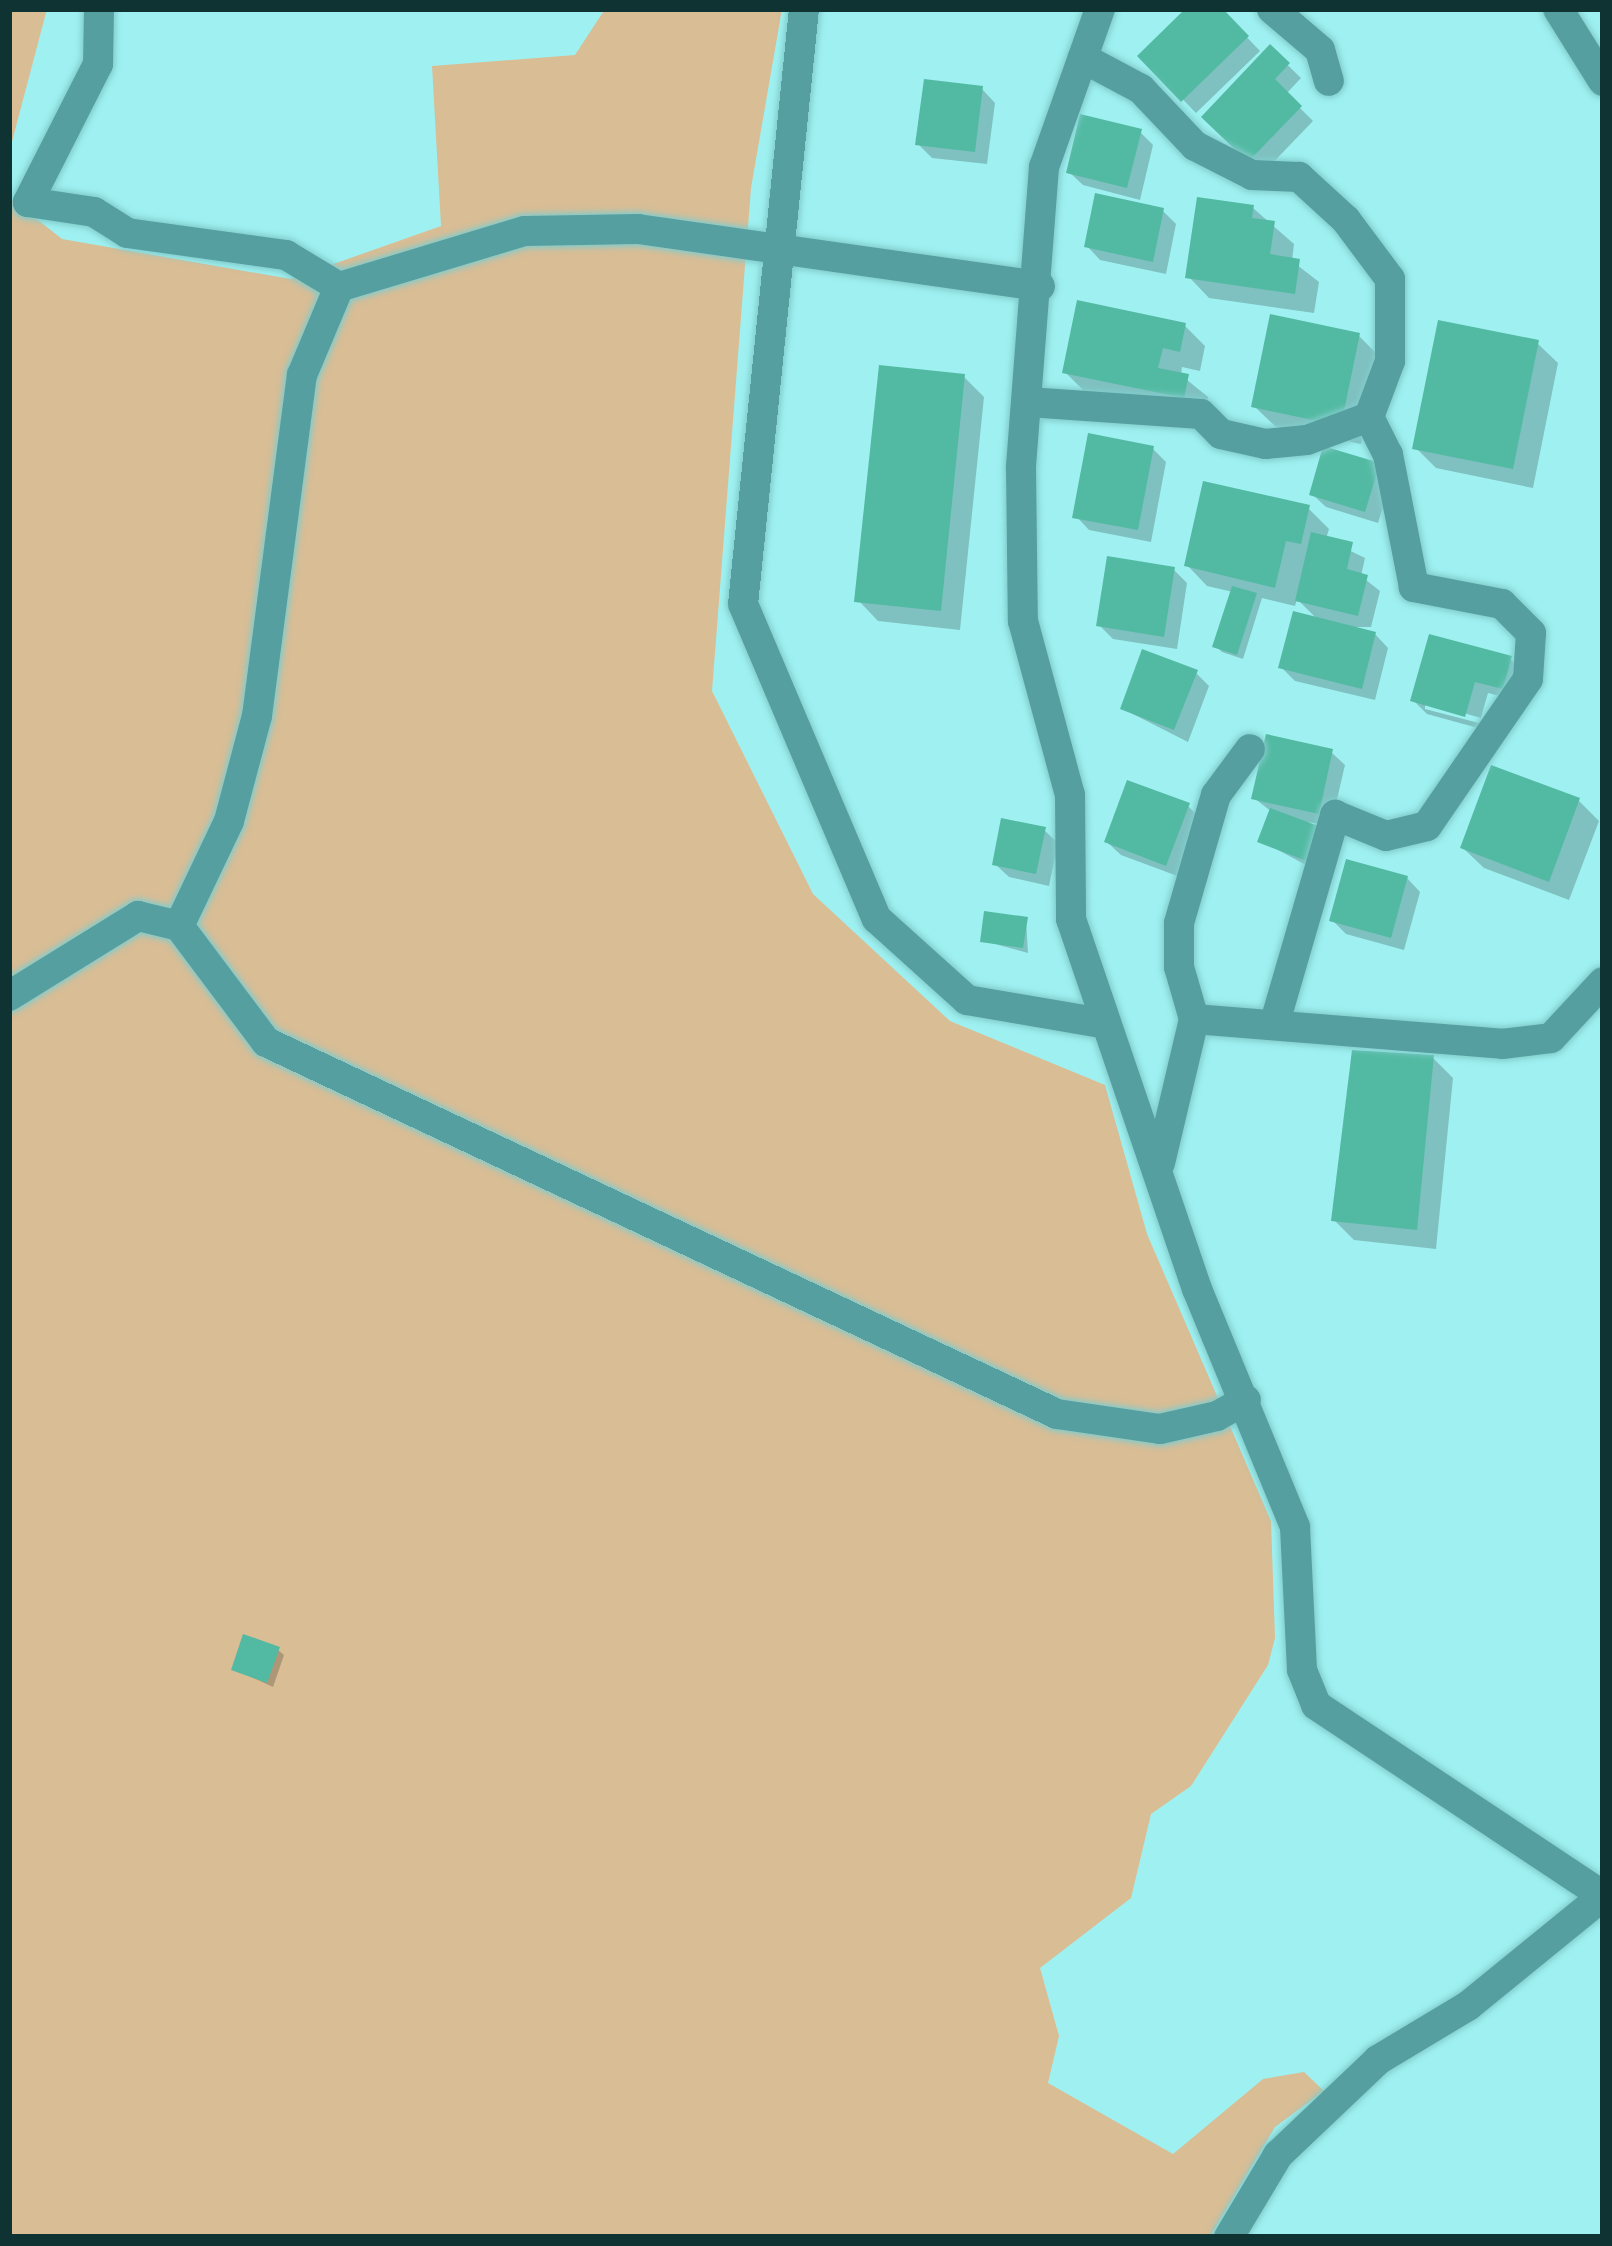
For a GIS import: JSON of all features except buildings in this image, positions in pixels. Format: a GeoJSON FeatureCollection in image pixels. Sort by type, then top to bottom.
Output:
{"type":"FeatureCollection","features":[{"type":"Feature","properties":{"kind":"street"},"geometry":{"type":"LineString","coordinates":[[99,9],[98,64],[18,207],[94,212],[127,233],[286,255],[339,287],[525,231],[736,238],[1040,286]]}},
{"type":"Feature","properties":{"kind":"street"},"geometry":{"type":"LineString","coordinates":[[804,9],[742,604],[877,920],[967,1000],[1102,1023]]}},
{"type":"Feature","properties":{"kind":"street"},"geometry":{"type":"LineString","coordinates":[[1100,9],[1044,167],[1040,286],[1028,402],[1023,620],[1070,795],[1071,919],[1102,1023],[1160,1163],[1197,1289],[1295,1527],[1302,1670],[1316,1705],[1603,1896],[1468,2006],[1378,2060],[1278,2155],[1229,2237]]}},
{"type":"Feature","properties":{"kind":"street"},"geometry":{"type":"LineString","coordinates":[[1272,9],[1320,50],[1329,81]]}},
{"type":"Feature","properties":{"kind":"street"},"geometry":{"type":"LineString","coordinates":[[1558,9],[1603,81]]}},
{"type":"Feature","properties":{"kind":"street"},"geometry":{"type":"LineString","coordinates":[[1083,58],[1141,89],[1195,146],[1252,175],[1299,177],[1346,220],[1390,279],[1395,313],[1390,361],[1369,417],[1388,455],[1414,587],[1502,604],[1531,632],[1528,679],[1427,826],[1386,836],[1335,815],[1275,1022]]}},
{"type":"Feature","properties":{"kind":"street"},"geometry":{"type":"LineString","coordinates":[[179,926],[229,821],[256,716],[302,375],[339,287]]}},
{"type":"Feature","properties":{"kind":"street"},"geometry":{"type":"LineString","coordinates":[[1028,402],[1201,414],[1221,434],[1265,444],[1307,440],[1369,417]]}},
{"type":"Feature","properties":{"kind":"street"},"geometry":{"type":"LineString","coordinates":[[1160,1163],[1194,1019],[1179,967],[1179,923],[1216,795],[1250,749]]}},
{"type":"Feature","properties":{"kind":"street"},"geometry":{"type":"LineString","coordinates":[[9,996],[138,916],[179,926],[266,1042],[1057,1414],[1160,1429],[1217,1417],[1246,1400]]}},
{"type":"Feature","properties":{"kind":"street"},"geometry":{"type":"LineString","coordinates":[[1194,1019],[1502,1044],[1551,1039],[1603,982]]}},
{"type":"Feature","properties":{"kind":"shaded area"},"geometry":{"type":"Polygon","coordinates":[[[9,9],[47,9],[9,153],[9,9]]]}},
{"type":"Feature","properties":{"kind":"shaded area"},"geometry":{"type":"Polygon","coordinates":[[[605,9],[782,9],[751,188],[712,691],[813,894],[950,1021],[1105,1085],[1147,1234],[1271,1521],[1275,1638],[1268,1665],[1191,1786],[1151,1814],[1131,1898],[1040,1968],[1059,2036],[1048,2083],[1173,2154],[1263,2079],[1304,2072],[1324,2091],[1275,2127],[1210,2237],[9,2237],[9,197],[62,239],[291,279],[441,226],[432,66],[575,55],[605,9]]]}}]}
